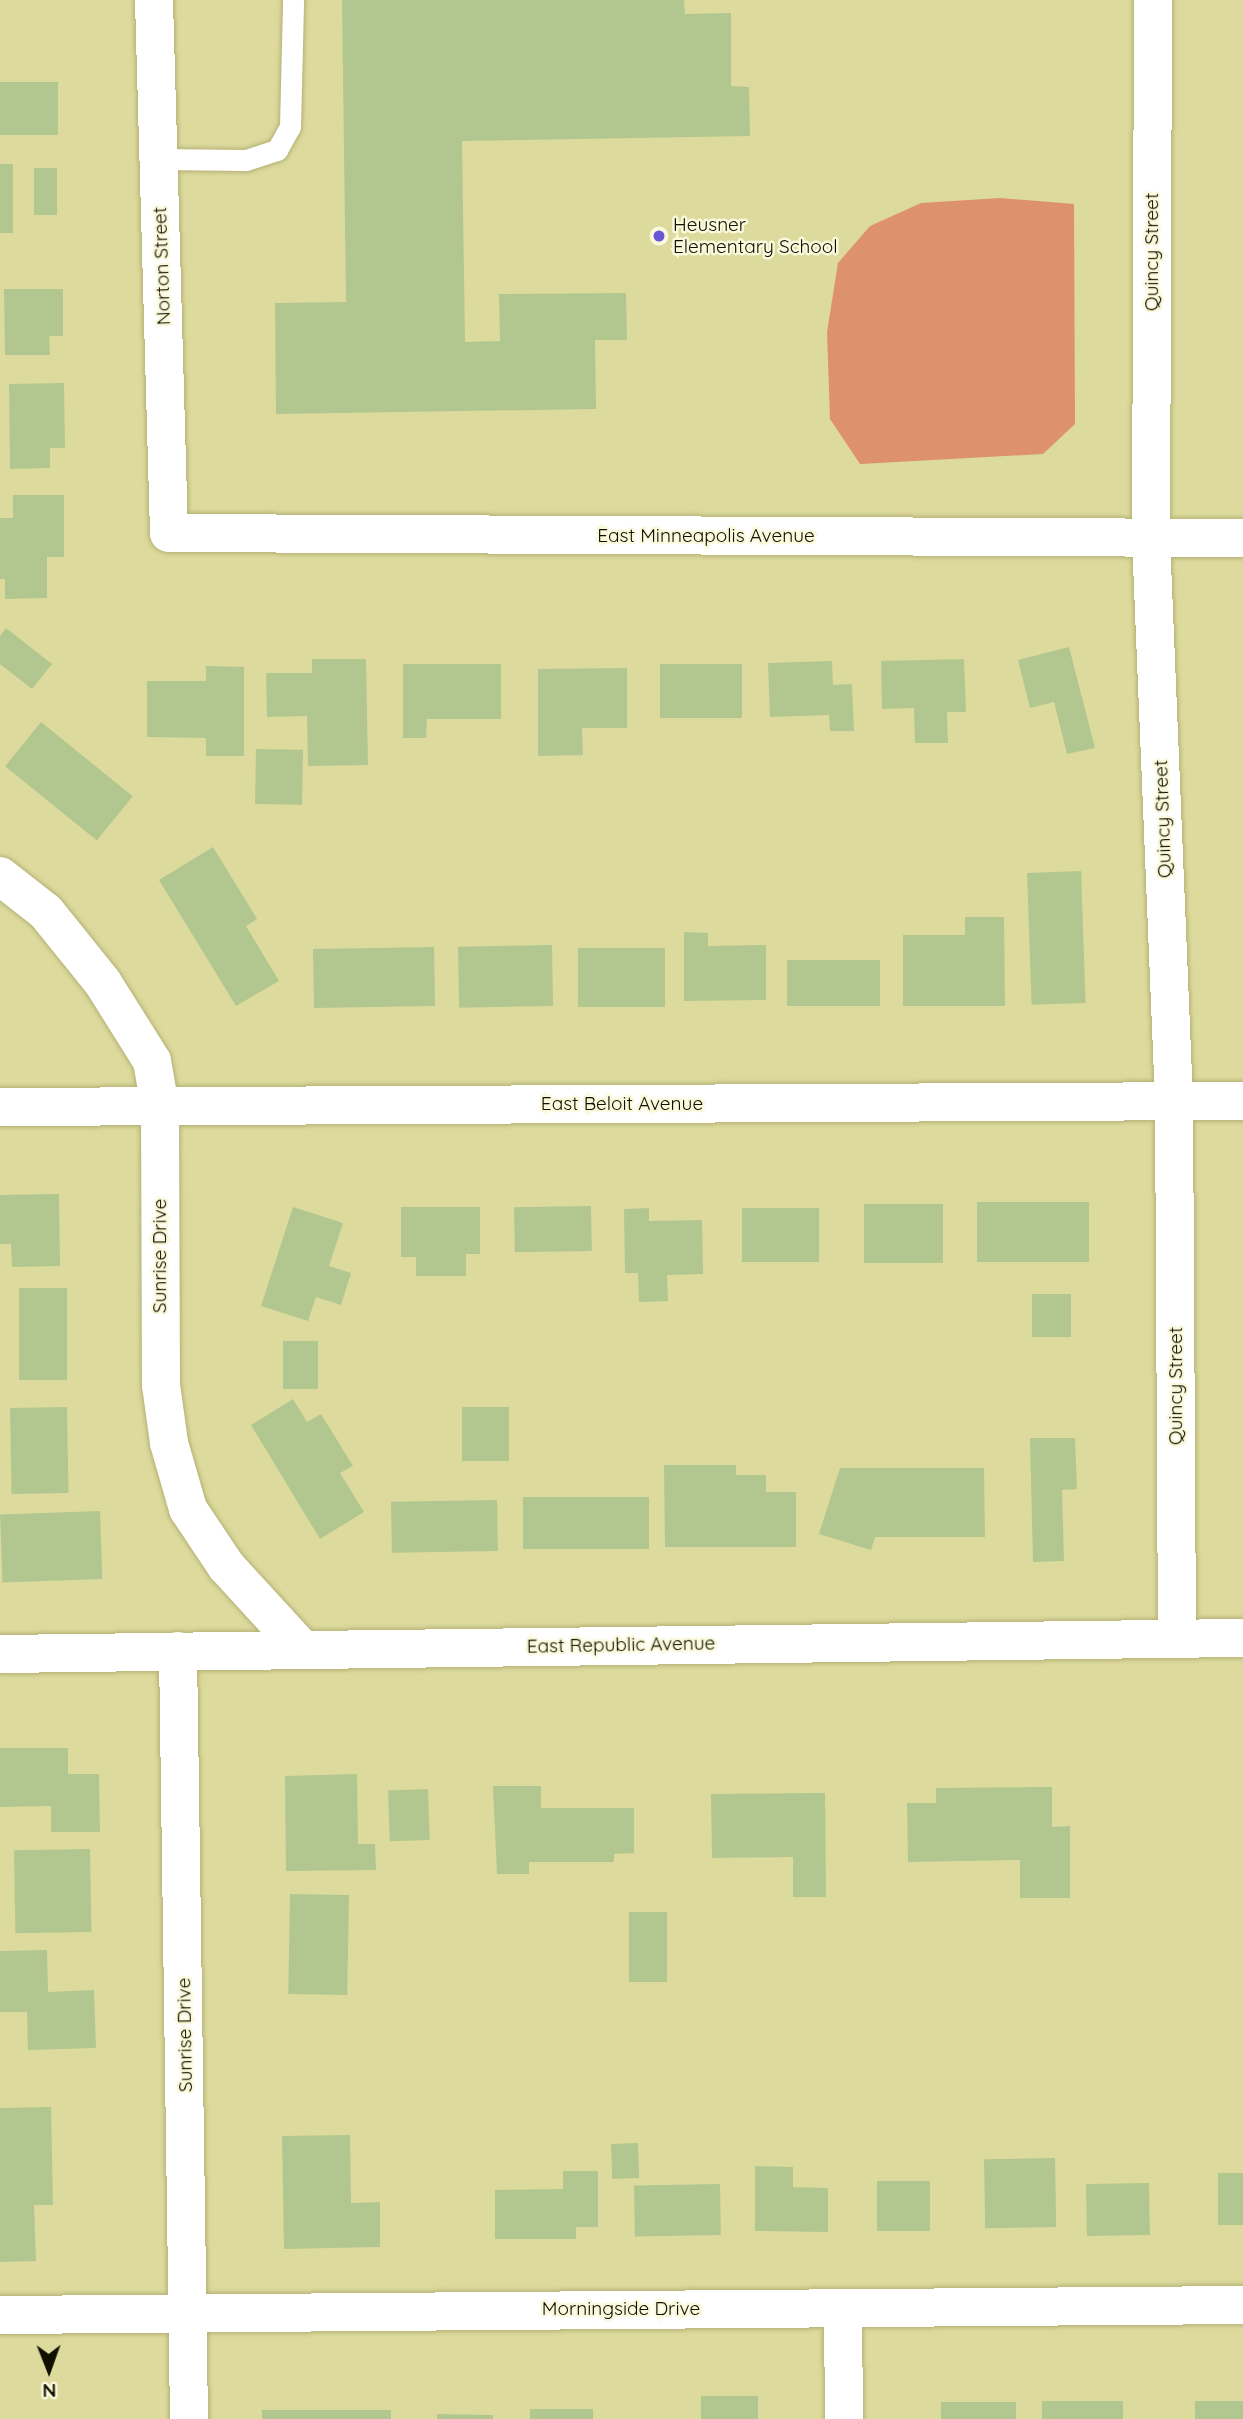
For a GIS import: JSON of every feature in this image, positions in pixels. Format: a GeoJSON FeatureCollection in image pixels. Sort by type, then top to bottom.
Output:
{"type":"FeatureCollection","features":[{"type":"Feature","properties":{"kind":"street","name":"Norton Street"},"geometry":{"type":"LineString","coordinates":[[155,0],[169,533]]}},
{"type":"Feature","properties":{"kind":"street","name":"Quincy Street"},"geometry":{"type":"LineString","coordinates":[[1153,0],[1151,538],[1174,1102],[1177,1638]]}},
{"type":"Feature","properties":{"kind":"street","name":"East Minneapolis Avenue"},"geometry":{"type":"LineString","coordinates":[[169,533],[1243,538]]}},
{"type":"Feature","properties":{"kind":"street","name":"Sunrise Drive"},"geometry":{"type":"LineString","coordinates":[[0,876],[46,912],[103,983],[152,1061],[160,1107],[161,1385],[169,1443],[188,1509],[226,1566],[302,1649]]}},
{"type":"Feature","properties":{"kind":"street","name":"East Beloit Avenue"},"geometry":{"type":"LineString","coordinates":[[0,1107],[1243,1101]]}},
{"type":"Feature","properties":{"kind":"street","name":"East Republic Avenue"},"geometry":{"type":"LineString","coordinates":[[0,1654],[1243,1638]]}},
{"type":"Feature","properties":{"kind":"street","name":"Sunrise Drive"},"geometry":{"type":"LineString","coordinates":[[178,1651],[191,2311],[189,2419]]}},
{"type":"Feature","properties":{"kind":"street","name":"Morningside Drive"},"geometry":{"type":"LineString","coordinates":[[0,2315],[191,2311],[1243,2305]]}},
{"type":"Feature","properties":{"kind":"street"},"geometry":{"type":"LineString","coordinates":[[843,2309],[844,2419]]}},
{"type":"Feature","properties":{"kind":"lane"},"geometry":{"type":"LineString","coordinates":[[159,159],[246,160],[277,150],[290,127],[293,0]]}},
{"type":"Feature","properties":{"kind":"shaded area"},"geometry":{"type":"Polygon","coordinates":[[[1000,198],[1074,204],[1075,424],[1043,454],[860,464],[830,419],[827,332],[838,263],[870,226],[921,203],[1000,198]]]}},
{"type":"Feature","properties":{"kind":"building"},"geometry":{"type":"Polygon","coordinates":[[[342,0],[684,0],[685,14],[731,13],[731,86],[749,87],[750,136],[462,141],[465,342],[500,341],[499,294],[626,293],[627,340],[595,340],[596,409],[276,414],[275,303],[346,302],[342,0]]]}},
{"type":"Feature","properties":{"kind":"building"},"geometry":{"type":"Polygon","coordinates":[[[0,82],[58,82],[58,135],[0,135],[0,82]]]}},
{"type":"Feature","properties":{"kind":"building"},"geometry":{"type":"Polygon","coordinates":[[[0,164],[13,164],[13,233],[0,233],[0,164]]]}},
{"type":"Feature","properties":{"kind":"building"},"geometry":{"type":"Polygon","coordinates":[[[34,168],[57,168],[57,215],[34,215],[34,168]]]}},
{"type":"Feature","properties":{"kind":"building"},"geometry":{"type":"Polygon","coordinates":[[[4,289],[63,289],[63,336],[49,336],[50,355],[5,355],[4,289]]]}},
{"type":"Feature","properties":{"kind":"building"},"geometry":{"type":"Polygon","coordinates":[[[64,383],[65,448],[50,448],[50,468],[10,469],[9,384],[64,383]]]}},
{"type":"Feature","properties":{"kind":"building"},"geometry":{"type":"Polygon","coordinates":[[[13,495],[64,495],[64,557],[47,557],[47,598],[5,599],[5,579],[0,579],[0,518],[13,518],[13,495]]]}},
{"type":"Feature","properties":{"kind":"building"},"geometry":{"type":"Polygon","coordinates":[[[6,628],[52,664],[32,689],[0,664],[0,636],[6,628]]]}},
{"type":"Feature","properties":{"kind":"building"},"geometry":{"type":"Polygon","coordinates":[[[1069,647],[1095,748],[1067,754],[1054,702],[1030,708],[1018,660],[1069,647]]]}},
{"type":"Feature","properties":{"kind":"building"},"geometry":{"type":"Polygon","coordinates":[[[312,659],[366,659],[368,765],[308,766],[307,716],[267,717],[266,673],[312,673],[312,659]]]}},
{"type":"Feature","properties":{"kind":"building"},"geometry":{"type":"Polygon","coordinates":[[[964,659],[966,712],[947,712],[948,743],[915,743],[914,708],[882,709],[881,661],[964,659]]]}},
{"type":"Feature","properties":{"kind":"building"},"geometry":{"type":"Polygon","coordinates":[[[832,661],[833,685],[852,684],[854,731],[830,731],[829,715],[770,717],[768,663],[832,661]]]}},
{"type":"Feature","properties":{"kind":"building"},"geometry":{"type":"Polygon","coordinates":[[[403,664],[501,664],[501,719],[427,719],[426,738],[403,738],[403,664]]]}},
{"type":"Feature","properties":{"kind":"building"},"geometry":{"type":"Polygon","coordinates":[[[660,664],[742,664],[742,718],[660,718],[660,664]]]}},
{"type":"Feature","properties":{"kind":"building"},"geometry":{"type":"Polygon","coordinates":[[[206,666],[244,667],[244,756],[206,756],[206,738],[147,737],[147,681],[206,681],[206,666]]]}},
{"type":"Feature","properties":{"kind":"building"},"geometry":{"type":"Polygon","coordinates":[[[627,668],[627,728],[582,728],[583,755],[538,756],[538,669],[627,668]]]}},
{"type":"Feature","properties":{"kind":"building"},"geometry":{"type":"Polygon","coordinates":[[[41,722],[133,796],[97,841],[5,766],[41,722]]]}},
{"type":"Feature","properties":{"kind":"building"},"geometry":{"type":"Polygon","coordinates":[[[256,749],[303,750],[302,805],[255,804],[256,749]]]}},
{"type":"Feature","properties":{"kind":"building"},"geometry":{"type":"Polygon","coordinates":[[[213,847],[257,919],[246,926],[279,981],[236,1006],[159,880],[213,847]]]}},
{"type":"Feature","properties":{"kind":"building"},"geometry":{"type":"Polygon","coordinates":[[[1081,871],[1086,1003],[1032,1005],[1027,873],[1081,871]]]}},
{"type":"Feature","properties":{"kind":"building"},"geometry":{"type":"Polygon","coordinates":[[[965,917],[1004,917],[1005,1006],[903,1006],[903,935],[965,935],[965,917]]]}},
{"type":"Feature","properties":{"kind":"building"},"geometry":{"type":"Polygon","coordinates":[[[684,932],[708,933],[708,946],[766,945],[766,1000],[684,1001],[684,932]]]}},
{"type":"Feature","properties":{"kind":"building"},"geometry":{"type":"Polygon","coordinates":[[[552,945],[553,1006],[459,1008],[458,947],[552,945]]]}},
{"type":"Feature","properties":{"kind":"building"},"geometry":{"type":"Polygon","coordinates":[[[434,947],[435,1006],[314,1008],[313,949],[434,947]]]}},
{"type":"Feature","properties":{"kind":"building"},"geometry":{"type":"Polygon","coordinates":[[[578,948],[665,948],[665,1007],[578,1007],[578,948]]]}},
{"type":"Feature","properties":{"kind":"building"},"geometry":{"type":"Polygon","coordinates":[[[787,960],[880,960],[880,1006],[787,1006],[787,960]]]}},
{"type":"Feature","properties":{"kind":"building"},"geometry":{"type":"Polygon","coordinates":[[[59,1194],[60,1266],[12,1267],[11,1244],[0,1244],[0,1195],[59,1194]]]}},
{"type":"Feature","properties":{"kind":"building"},"geometry":{"type":"Polygon","coordinates":[[[977,1202],[1089,1202],[1089,1262],[977,1262],[977,1202]]]}},
{"type":"Feature","properties":{"kind":"building"},"geometry":{"type":"Polygon","coordinates":[[[864,1204],[943,1204],[943,1263],[864,1263],[864,1204]]]}},
{"type":"Feature","properties":{"kind":"building"},"geometry":{"type":"Polygon","coordinates":[[[591,1206],[592,1251],[515,1252],[514,1207],[591,1206]]]}},
{"type":"Feature","properties":{"kind":"building"},"geometry":{"type":"Polygon","coordinates":[[[293,1207],[343,1223],[329,1266],[351,1273],[341,1305],[316,1297],[308,1321],[261,1306],[293,1207]]]}},
{"type":"Feature","properties":{"kind":"building"},"geometry":{"type":"Polygon","coordinates":[[[401,1207],[480,1207],[480,1254],[466,1254],[466,1276],[416,1276],[416,1257],[401,1257],[401,1207]]]}},
{"type":"Feature","properties":{"kind":"building"},"geometry":{"type":"Polygon","coordinates":[[[649,1208],[649,1221],[702,1220],[703,1274],[667,1275],[668,1301],[639,1302],[638,1273],[625,1273],[624,1209],[649,1208]]]}},
{"type":"Feature","properties":{"kind":"building"},"geometry":{"type":"Polygon","coordinates":[[[742,1208],[819,1208],[819,1262],[742,1262],[742,1208]]]}},
{"type":"Feature","properties":{"kind":"building"},"geometry":{"type":"Polygon","coordinates":[[[19,1288],[67,1288],[67,1380],[19,1380],[19,1288]]]}},
{"type":"Feature","properties":{"kind":"building"},"geometry":{"type":"Polygon","coordinates":[[[1032,1294],[1071,1294],[1071,1337],[1032,1337],[1032,1294]]]}},
{"type":"Feature","properties":{"kind":"building"},"geometry":{"type":"Polygon","coordinates":[[[283,1341],[318,1341],[318,1389],[283,1389],[283,1341]]]}},
{"type":"Feature","properties":{"kind":"building"},"geometry":{"type":"Polygon","coordinates":[[[293,1399],[307,1422],[321,1414],[353,1466],[340,1473],[364,1512],[320,1539],[251,1425],[293,1399]]]}},
{"type":"Feature","properties":{"kind":"building"},"geometry":{"type":"Polygon","coordinates":[[[67,1407],[69,1493],[12,1494],[10,1408],[67,1407]]]}},
{"type":"Feature","properties":{"kind":"building"},"geometry":{"type":"Polygon","coordinates":[[[462,1407],[509,1407],[509,1461],[462,1461],[462,1407]]]}},
{"type":"Feature","properties":{"kind":"building"},"geometry":{"type":"Polygon","coordinates":[[[1030,1438],[1075,1438],[1077,1489],[1062,1490],[1064,1561],[1033,1562],[1030,1438]]]}},
{"type":"Feature","properties":{"kind":"building"},"geometry":{"type":"Polygon","coordinates":[[[664,1465],[736,1465],[736,1475],[766,1475],[766,1492],[796,1492],[796,1547],[665,1547],[664,1465]]]}},
{"type":"Feature","properties":{"kind":"building"},"geometry":{"type":"Polygon","coordinates":[[[840,1468],[984,1468],[985,1537],[875,1537],[871,1550],[819,1534],[840,1468]]]}},
{"type":"Feature","properties":{"kind":"building"},"geometry":{"type":"Polygon","coordinates":[[[523,1497],[649,1497],[649,1549],[523,1549],[523,1497]]]}},
{"type":"Feature","properties":{"kind":"building"},"geometry":{"type":"Polygon","coordinates":[[[497,1500],[498,1551],[392,1553],[391,1502],[497,1500]]]}},
{"type":"Feature","properties":{"kind":"building"},"geometry":{"type":"Polygon","coordinates":[[[100,1511],[102,1579],[2,1582],[0,1514],[100,1511]]]}},
{"type":"Feature","properties":{"kind":"building"},"geometry":{"type":"Polygon","coordinates":[[[0,1748],[68,1748],[68,1774],[99,1774],[100,1832],[51,1832],[51,1806],[0,1807],[0,1748]]]}},
{"type":"Feature","properties":{"kind":"building"},"geometry":{"type":"Polygon","coordinates":[[[357,1774],[358,1844],[375,1844],[376,1870],[286,1871],[285,1776],[357,1774]]]}},
{"type":"Feature","properties":{"kind":"building"},"geometry":{"type":"Polygon","coordinates":[[[493,1786],[541,1786],[541,1808],[634,1808],[634,1853],[614,1854],[614,1862],[529,1862],[529,1874],[497,1874],[493,1786]]]}},
{"type":"Feature","properties":{"kind":"building"},"geometry":{"type":"Polygon","coordinates":[[[1052,1787],[1052,1827],[1070,1826],[1070,1898],[1020,1898],[1020,1860],[908,1862],[907,1803],[936,1803],[936,1788],[1052,1787]]]}},
{"type":"Feature","properties":{"kind":"building"},"geometry":{"type":"Polygon","coordinates":[[[428,1789],[430,1840],[390,1841],[388,1790],[428,1789]]]}},
{"type":"Feature","properties":{"kind":"building"},"geometry":{"type":"Polygon","coordinates":[[[825,1793],[826,1897],[793,1897],[793,1857],[712,1858],[711,1794],[825,1793]]]}},
{"type":"Feature","properties":{"kind":"building"},"geometry":{"type":"Polygon","coordinates":[[[90,1849],[91,1932],[15,1933],[14,1850],[90,1849]]]}},
{"type":"Feature","properties":{"kind":"building"},"geometry":{"type":"Polygon","coordinates":[[[290,1894],[349,1895],[347,1995],[288,1994],[290,1894]]]}},
{"type":"Feature","properties":{"kind":"building"},"geometry":{"type":"Polygon","coordinates":[[[629,1912],[667,1912],[667,1982],[629,1982],[629,1912]]]}},
{"type":"Feature","properties":{"kind":"building"},"geometry":{"type":"Polygon","coordinates":[[[47,1950],[48,1992],[94,1990],[96,2048],[28,2050],[27,2012],[0,2012],[0,1951],[47,1950]]]}},
{"type":"Feature","properties":{"kind":"building"},"geometry":{"type":"Polygon","coordinates":[[[51,2107],[53,2205],[34,2205],[36,2261],[0,2262],[0,2108],[51,2107]]]}},
{"type":"Feature","properties":{"kind":"building"},"geometry":{"type":"Polygon","coordinates":[[[350,2135],[351,2203],[380,2202],[380,2247],[284,2249],[282,2136],[350,2135]]]}},
{"type":"Feature","properties":{"kind":"building"},"geometry":{"type":"Polygon","coordinates":[[[638,2143],[639,2178],[612,2179],[611,2144],[638,2143]]]}},
{"type":"Feature","properties":{"kind":"building"},"geometry":{"type":"Polygon","coordinates":[[[1055,2158],[1056,2227],[985,2228],[984,2159],[1055,2158]]]}},
{"type":"Feature","properties":{"kind":"building"},"geometry":{"type":"Polygon","coordinates":[[[755,2166],[793,2167],[793,2187],[828,2188],[828,2232],[755,2231],[755,2166]]]}},
{"type":"Feature","properties":{"kind":"building"},"geometry":{"type":"Polygon","coordinates":[[[563,2171],[598,2171],[598,2227],[576,2227],[576,2239],[495,2239],[495,2190],[563,2189],[563,2171]]]}},
{"type":"Feature","properties":{"kind":"building"},"geometry":{"type":"Polygon","coordinates":[[[1218,2173],[1243,2173],[1243,2225],[1218,2225],[1218,2173]]]}},
{"type":"Feature","properties":{"kind":"building"},"geometry":{"type":"Polygon","coordinates":[[[877,2181],[930,2181],[930,2231],[877,2231],[877,2181]]]}},
{"type":"Feature","properties":{"kind":"building"},"geometry":{"type":"Polygon","coordinates":[[[1149,2183],[1150,2235],[1087,2236],[1086,2184],[1149,2183]]]}},
{"type":"Feature","properties":{"kind":"building"},"geometry":{"type":"Polygon","coordinates":[[[720,2184],[721,2235],[635,2236],[634,2186],[720,2184]]]}},
{"type":"Feature","properties":{"kind":"building"},"geometry":{"type":"Polygon","coordinates":[[[701,2396],[758,2396],[758,2419],[701,2419],[701,2396]]]}},
{"type":"Feature","properties":{"kind":"building"},"geometry":{"type":"Polygon","coordinates":[[[1042,2401],[1123,2401],[1123,2419],[1042,2419],[1042,2401]]]}},
{"type":"Feature","properties":{"kind":"building"},"geometry":{"type":"Polygon","coordinates":[[[1195,2401],[1243,2401],[1243,2419],[1195,2419],[1195,2401]]]}},
{"type":"Feature","properties":{"kind":"building"},"geometry":{"type":"Polygon","coordinates":[[[941,2402],[1016,2402],[1016,2419],[941,2419],[941,2402]]]}},
{"type":"Feature","properties":{"kind":"building"},"geometry":{"type":"Polygon","coordinates":[[[530,2409],[593,2409],[593,2419],[530,2419],[530,2409]]]}},
{"type":"Feature","properties":{"kind":"building"},"geometry":{"type":"Polygon","coordinates":[[[262,2410],[391,2410],[391,2419],[262,2419],[262,2410]]]}},
{"type":"Feature","properties":{"kind":"building"},"geometry":{"type":"Polygon","coordinates":[[[437,2414],[493,2415],[493,2419],[437,2419],[437,2414]]]}},
{"type":"Feature","properties":{"kind":"place","name":"Heusner Elementary School"},"geometry":{"type":"Point","coordinates":[659,236]}}]}
